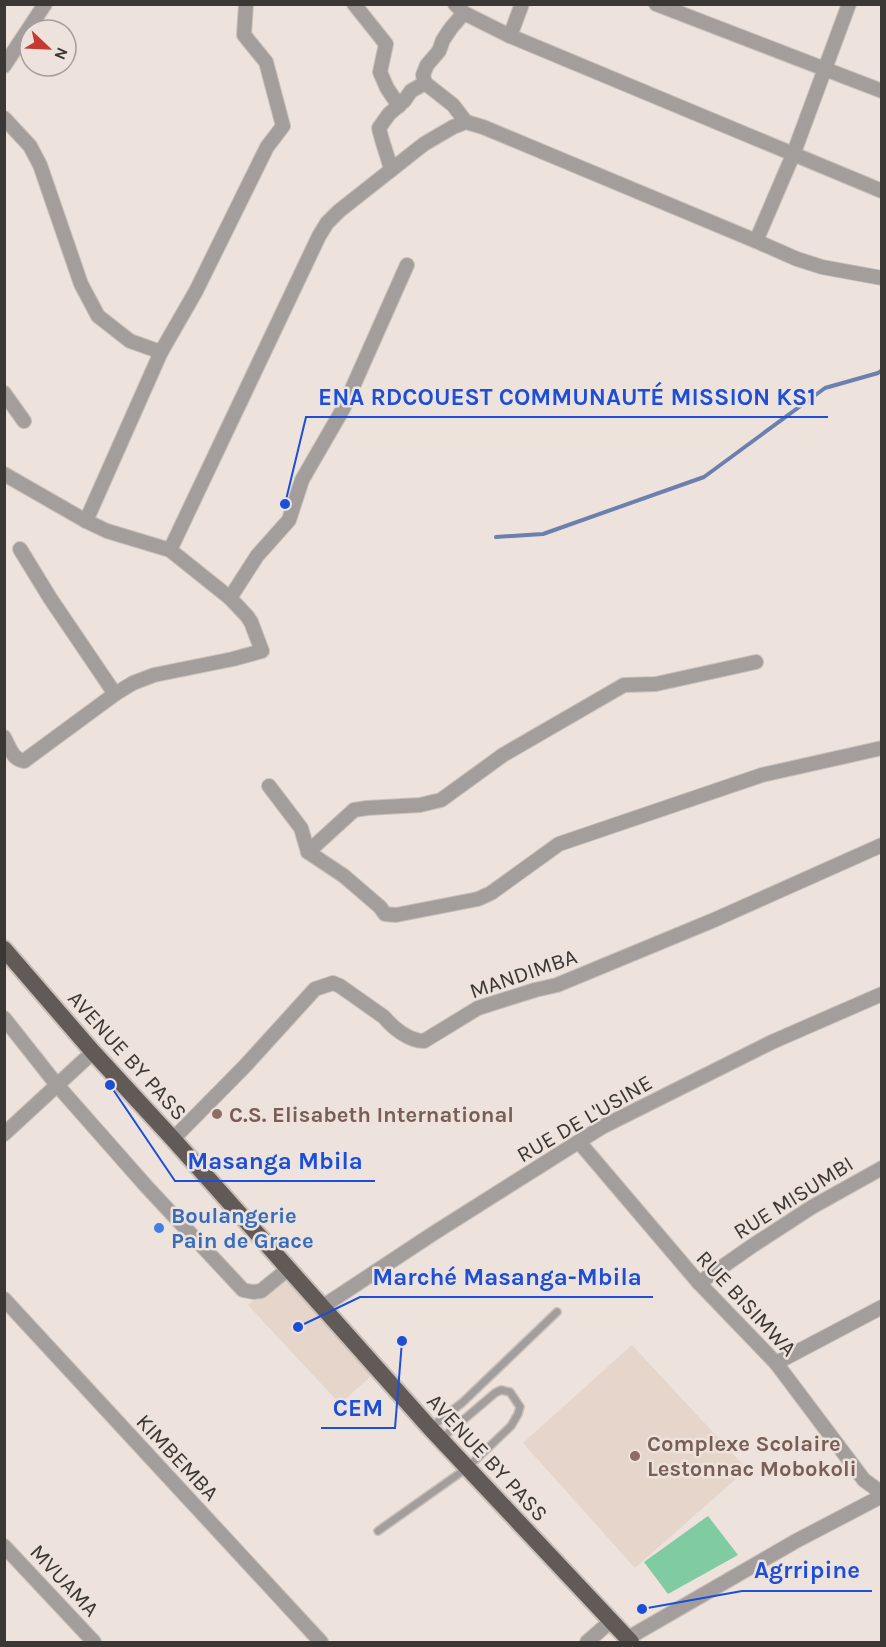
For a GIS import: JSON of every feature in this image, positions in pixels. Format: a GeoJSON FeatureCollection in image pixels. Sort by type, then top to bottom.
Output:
{"type":"FeatureCollection","features":[{"type":"Feature","properties":{"kind":"highway","name":"AVENUE BY PASS"},"geometry":{"type":"LineString","coordinates":[[4,949],[93,1052],[435,1434],[630,1640]]}},
{"type":"Feature","properties":{"kind":"street"},"geometry":{"type":"LineString","coordinates":[[4,66],[45,4]]}},
{"type":"Feature","properties":{"kind":"street"},"geometry":{"type":"LineString","coordinates":[[86,521],[161,351],[196,291],[267,147],[283,126],[266,62],[244,35],[246,4]]}},
{"type":"Feature","properties":{"kind":"street"},"geometry":{"type":"LineString","coordinates":[[354,4],[386,44],[380,72],[399,106]]}},
{"type":"Feature","properties":{"kind":"street"},"geometry":{"type":"LineString","coordinates":[[510,36],[522,4]]}},
{"type":"Feature","properties":{"kind":"street"},"geometry":{"type":"LineString","coordinates":[[656,4],[882,92]]}},
{"type":"Feature","properties":{"kind":"street"},"geometry":{"type":"LineString","coordinates":[[756,241],[793,155],[849,4]]}},
{"type":"Feature","properties":{"kind":"street"},"geometry":{"type":"LineString","coordinates":[[882,191],[510,36],[459,9],[443,40],[440,51],[423,75],[425,83],[453,105],[466,122],[483,127],[797,259],[822,267],[882,278]]}},
{"type":"Feature","properties":{"kind":"street"},"geometry":{"type":"LineString","coordinates":[[391,171],[379,128],[411,91],[425,83]]}},
{"type":"Feature","properties":{"kind":"street"},"geometry":{"type":"LineString","coordinates":[[4,118],[30,146],[40,165],[81,284],[98,316],[130,341],[161,351]]}},
{"type":"Feature","properties":{"kind":"street"},"geometry":{"type":"LineString","coordinates":[[170,550],[327,223],[424,144],[466,122]]}},
{"type":"Feature","properties":{"kind":"street"},"geometry":{"type":"LineString","coordinates":[[230,597],[257,556],[289,520],[302,480],[343,410],[407,265]]}},
{"type":"Feature","properties":{"kind":"street"},"geometry":{"type":"LineString","coordinates":[[4,393],[24,421]]}},
{"type":"Feature","properties":{"kind":"street"},"geometry":{"type":"LineString","coordinates":[[4,474],[107,531],[170,550],[230,597],[251,622],[262,651],[154,675],[133,683],[24,761],[14,757],[4,737]]}},
{"type":"Feature","properties":{"kind":"street"},"geometry":{"type":"LineString","coordinates":[[20,549],[115,694]]}},
{"type":"Feature","properties":{"kind":"street"},"geometry":{"type":"LineString","coordinates":[[308,852],[354,810],[420,806],[441,800],[503,755],[624,685],[656,684],[756,662]]}},
{"type":"Feature","properties":{"kind":"street"},"geometry":{"type":"LineString","coordinates":[[269,786],[301,828],[308,852],[344,876],[385,914],[396,915],[478,899],[491,893],[559,844],[762,775],[882,748]]}},
{"type":"Feature","properties":{"kind":"street","name":"MANDIMBA"},"geometry":{"type":"LineString","coordinates":[[173,1139],[246,1065],[315,989],[333,983],[340,986],[415,1041],[424,1041],[478,1008],[557,985],[714,920],[882,845]]}},
{"type":"Feature","properties":{"kind":"street","name":"RUE DE L'USINE"},"geometry":{"type":"LineString","coordinates":[[322,1307],[602,1127],[772,1042],[882,994]]}},
{"type":"Feature","properties":{"kind":"street"},"geometry":{"type":"LineString","coordinates":[[4,1018],[57,1085],[146,1186],[243,1290],[261,1291],[288,1269]]}},
{"type":"Feature","properties":{"kind":"street"},"geometry":{"type":"LineString","coordinates":[[4,1134],[93,1052]]}},
{"type":"Feature","properties":{"kind":"street","name":"RUE BISIMWA"},"geometry":{"type":"LineString","coordinates":[[579,1142],[699,1283],[776,1363],[864,1480],[882,1494]]}},
{"type":"Feature","properties":{"kind":"street","name":"RUE MISUMBI"},"geometry":{"type":"LineString","coordinates":[[699,1283],[812,1207],[882,1168]]}},
{"type":"Feature","properties":{"kind":"street","name":"KIMBEMBA"},"geometry":{"type":"LineString","coordinates":[[4,1299],[321,1642]]}},
{"type":"Feature","properties":{"kind":"street"},"geometry":{"type":"LineString","coordinates":[[776,1363],[882,1307]]}},
{"type":"Feature","properties":{"kind":"street"},"geometry":{"type":"LineString","coordinates":[[630,1640],[795,1541],[882,1494]]}},
{"type":"Feature","properties":{"kind":"street","name":"MVUAMA"},"geometry":{"type":"LineString","coordinates":[[4,1546],[94,1642]]}},
{"type":"Feature","properties":{"kind":"street"},"geometry":{"type":"LineString","coordinates":[[587,1642],[612,1621]]}},
{"type":"Feature","properties":{"kind":"lane"},"geometry":{"type":"LineString","coordinates":[[435,1434],[463,1402],[557,1312]]}},
{"type":"Feature","properties":{"kind":"lane"},"geometry":{"type":"LineString","coordinates":[[378,1531],[467,1468],[510,1426],[518,1414],[519,1407],[510,1392],[501,1390],[435,1434]]}},
{"type":"Feature","properties":{"kind":"shaded area"},"geometry":{"type":"Polygon","coordinates":[[[283,1275],[371,1376],[340,1404],[248,1305],[283,1275]]]}},
{"type":"Feature","properties":{"kind":"shaded area","name":"Complexe Scolaire Lestonnac Mobokoli"},"geometry":{"type":"Polygon","coordinates":[[[632,1345],[747,1469],[635,1568],[523,1443],[632,1345]]]}},
{"type":"Feature","properties":{"kind":"green space"},"geometry":{"type":"Polygon","coordinates":[[[708,1516],[738,1555],[668,1594],[644,1562],[708,1516]]]}},
{"type":"Feature","properties":{"kind":"waterway"},"geometry":{"type":"LineString","coordinates":[[496,537],[543,534],[704,477],[825,388],[882,370]]}},
{"type":"Feature","properties":{"kind":"place","name":"ENA RDCOUEST COMMUNAUTÉ MISSION KS1"},"geometry":{"type":"Point","coordinates":[285,504]}},
{"type":"Feature","properties":{"kind":"place","name":"Masanga Mbila"},"geometry":{"type":"Point","coordinates":[110,1085]}},
{"type":"Feature","properties":{"kind":"place","name":"C.S. Elisabeth International"},"geometry":{"type":"Point","coordinates":[217,1114]}},
{"type":"Feature","properties":{"kind":"place","name":"Boulangerie Pain de Grace"},"geometry":{"type":"Point","coordinates":[159,1228]}},
{"type":"Feature","properties":{"kind":"place","name":"Marché Masanga-Mbila"},"geometry":{"type":"Point","coordinates":[298,1327]}},
{"type":"Feature","properties":{"kind":"place","name":"CEM"},"geometry":{"type":"Point","coordinates":[402,1341]}},
{"type":"Feature","properties":{"kind":"place","name":"Complexe Scolaire Lestonnac Mobokoli"},"geometry":{"type":"Point","coordinates":[635,1456]}},
{"type":"Feature","properties":{"kind":"place","name":"Agrripine"},"geometry":{"type":"Point","coordinates":[642,1609]}}]}
